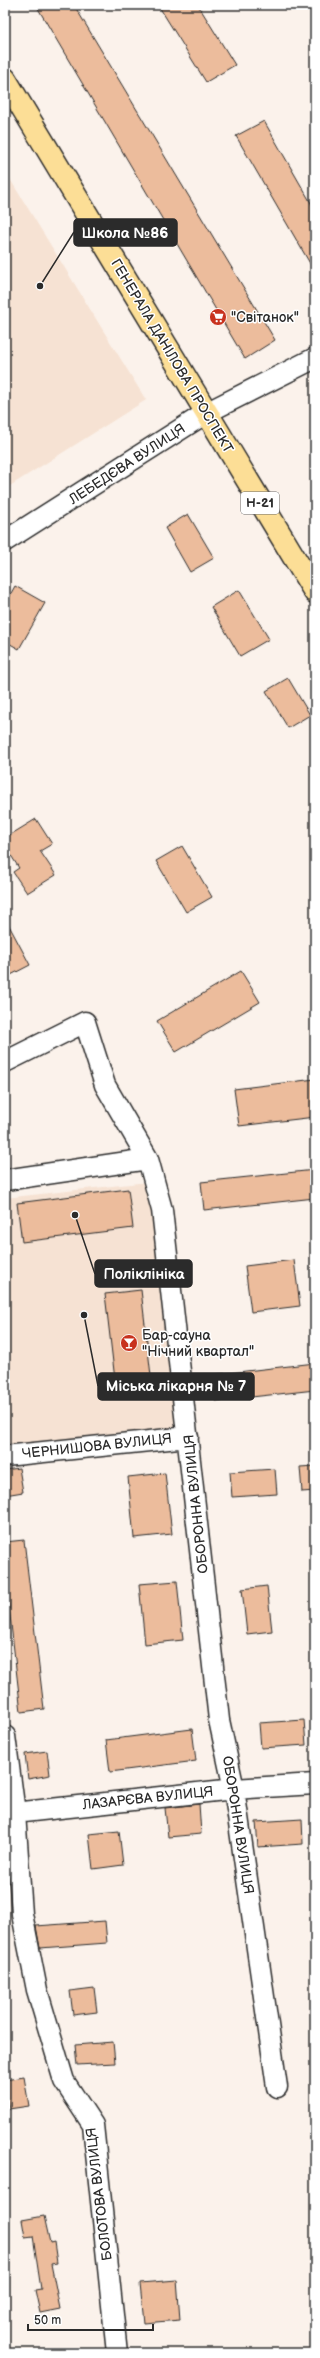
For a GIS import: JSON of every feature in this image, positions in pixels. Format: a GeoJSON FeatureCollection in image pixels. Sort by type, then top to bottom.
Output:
{"type":"FeatureCollection","features":[{"type":"Feature","properties":{"kind":"main road","name":"ГЕНЕРАЛА ДАНІЛОВА ПРОСПЕКТ"},"geometry":{"type":"LineString","coordinates":[[5,79],[14,107],[206,413],[315,592]]}},
{"type":"Feature","properties":{"kind":"street","name":"ЛЕБЕДЄВА ВУЛИЦЯ"},"geometry":{"type":"LineString","coordinates":[[5,541],[206,413],[315,358]]}},
{"type":"Feature","properties":{"kind":"street","name":"ОБОРОННА ВУЛИЦЯ"},"geometry":{"type":"LineString","coordinates":[[5,1062],[85,1022],[105,1085],[148,1159],[162,1210],[219,1720],[234,1789],[277,2087]]}},
{"type":"Feature","properties":{"kind":"street"},"geometry":{"type":"LineString","coordinates":[[5,1180],[148,1159]]}},
{"type":"Feature","properties":{"kind":"street","name":"ЧЕРНИШОВА ВУЛИЦЯ"},"geometry":{"type":"LineString","coordinates":[[5,1456],[188,1437]]}},
{"type":"Feature","properties":{"kind":"street","name":"БОЛОТОВА ВУЛИЦЯ"},"geometry":{"type":"LineString","coordinates":[[5,1736],[10,1813],[22,1914],[37,1990],[64,2081],[93,2125],[117,2353]]}},
{"type":"Feature","properties":{"kind":"street","name":"ЛАЗАРЄВА ВУЛИЦЯ"},"geometry":{"type":"LineString","coordinates":[[10,1813],[234,1789],[315,1784]]}},
{"type":"Feature","properties":{"kind":"shaded area"},"geometry":{"type":"Polygon","coordinates":[[[5,171],[146,400],[5,489],[5,171]]]}},
{"type":"Feature","properties":{"kind":"shaded area"},"geometry":{"type":"Polygon","coordinates":[[[148,1182],[177,1432],[5,1452],[5,1198],[148,1182]]]}},
{"type":"Feature","properties":{"kind":"building"},"geometry":{"type":"Polygon","coordinates":[[[36,5],[74,5],[275,340],[245,359],[36,5]]]}},
{"type":"Feature","properties":{"kind":"building"},"geometry":{"type":"Polygon","coordinates":[[[158,5],[198,5],[235,65],[206,82],[158,5]]]}},
{"type":"Feature","properties":{"kind":"building"},"geometry":{"type":"Polygon","coordinates":[[[264,121],[315,210],[315,272],[236,136],[264,121]]]}},
{"type":"Feature","properties":{"kind":"building"},"geometry":{"type":"Polygon","coordinates":[[[188,514],[214,558],[190,572],[165,528],[188,514]]]}},
{"type":"Feature","properties":{"kind":"building"},"geometry":{"type":"Polygon","coordinates":[[[15,586],[45,603],[19,649],[5,641],[5,604],[15,586]]]}},
{"type":"Feature","properties":{"kind":"building"},"geometry":{"type":"Polygon","coordinates":[[[239,590],[269,639],[240,656],[211,607],[239,590]]]}},
{"type":"Feature","properties":{"kind":"building"},"geometry":{"type":"Polygon","coordinates":[[[288,678],[310,715],[288,728],[266,691],[288,678]]]}},
{"type":"Feature","properties":{"kind":"building"},"geometry":{"type":"Polygon","coordinates":[[[36,819],[52,844],[40,851],[56,875],[27,893],[13,872],[19,868],[5,846],[5,838],[36,819]]]}},
{"type":"Feature","properties":{"kind":"building"},"geometry":{"type":"Polygon","coordinates":[[[182,846],[212,897],[186,912],[156,861],[182,846]]]}},
{"type":"Feature","properties":{"kind":"building"},"geometry":{"type":"Polygon","coordinates":[[[5,918],[30,965],[5,978],[5,918]]]}},
{"type":"Feature","properties":{"kind":"building"},"geometry":{"type":"Polygon","coordinates":[[[241,971],[260,1002],[176,1052],[157,1021],[241,971]]]}},
{"type":"Feature","properties":{"kind":"building"},"geometry":{"type":"Polygon","coordinates":[[[315,1079],[315,1117],[239,1126],[234,1089],[315,1079]]]}},
{"type":"Feature","properties":{"kind":"building"},"geometry":{"type":"Polygon","coordinates":[[[315,1170],[315,1198],[204,1210],[201,1182],[315,1170]]]}},
{"type":"Feature","properties":{"kind":"building"},"geometry":{"type":"Polygon","coordinates":[[[128,1189],[133,1228],[22,1242],[17,1203],[128,1189]]]}},
{"type":"Feature","properties":{"kind":"building"},"geometry":{"type":"Polygon","coordinates":[[[294,1260],[300,1306],[251,1312],[245,1266],[294,1260]]]}},
{"type":"Feature","properties":{"kind":"building","name":"Бар-сауна \"Нічний квартал\""},"geometry":{"type":"Polygon","coordinates":[[[141,1290],[153,1393],[117,1397],[105,1294],[141,1290]]]}},
{"type":"Feature","properties":{"kind":"building"},"geometry":{"type":"Polygon","coordinates":[[[315,1363],[315,1390],[215,1401],[212,1375],[315,1363]]]}},
{"type":"Feature","properties":{"kind":"building"},"geometry":{"type":"Polygon","coordinates":[[[315,1466],[315,1491],[302,1492],[300,1467],[315,1466]]]}},
{"type":"Feature","properties":{"kind":"building"},"geometry":{"type":"Polygon","coordinates":[[[19,1468],[23,1492],[5,1495],[5,1470],[19,1468]]]}},
{"type":"Feature","properties":{"kind":"building"},"geometry":{"type":"Polygon","coordinates":[[[275,1469],[277,1494],[232,1497],[230,1472],[275,1469]]]}},
{"type":"Feature","properties":{"kind":"building"},"geometry":{"type":"Polygon","coordinates":[[[165,1473],[172,1534],[134,1538],[128,1477],[165,1473]]]}},
{"type":"Feature","properties":{"kind":"building"},"geometry":{"type":"Polygon","coordinates":[[[24,1540],[44,1709],[21,1712],[8,1598],[6,1598],[5,1542],[24,1540]]]}},
{"type":"Feature","properties":{"kind":"building"},"geometry":{"type":"Polygon","coordinates":[[[177,1581],[183,1640],[145,1644],[139,1584],[177,1581]]]}},
{"type":"Feature","properties":{"kind":"building"},"geometry":{"type":"Polygon","coordinates":[[[267,1586],[272,1631],[247,1634],[242,1589],[267,1586]]]}},
{"type":"Feature","properties":{"kind":"building"},"geometry":{"type":"Polygon","coordinates":[[[304,1720],[306,1745],[261,1748],[259,1723],[304,1720]]]}},
{"type":"Feature","properties":{"kind":"building"},"geometry":{"type":"Polygon","coordinates":[[[192,1729],[196,1761],[110,1772],[106,1740],[192,1729]]]}},
{"type":"Feature","properties":{"kind":"building"},"geometry":{"type":"Polygon","coordinates":[[[47,1751],[50,1775],[28,1779],[25,1754],[47,1751]]]}},
{"type":"Feature","properties":{"kind":"building"},"geometry":{"type":"Polygon","coordinates":[[[199,1804],[201,1834],[168,1837],[165,1808],[199,1804]]]}},
{"type":"Feature","properties":{"kind":"building"},"geometry":{"type":"Polygon","coordinates":[[[302,1819],[303,1844],[258,1847],[256,1822],[302,1819]]]}},
{"type":"Feature","properties":{"kind":"building"},"geometry":{"type":"Polygon","coordinates":[[[119,1831],[123,1865],[93,1869],[89,1834],[119,1831]]]}},
{"type":"Feature","properties":{"kind":"building"},"geometry":{"type":"Polygon","coordinates":[[[105,1921],[107,1943],[40,1948],[36,1926],[105,1921]]]}},
{"type":"Feature","properties":{"kind":"building"},"geometry":{"type":"Polygon","coordinates":[[[94,1988],[97,2012],[73,2015],[70,1991],[94,1988]]]}},
{"type":"Feature","properties":{"kind":"building"},"geometry":{"type":"Polygon","coordinates":[[[113,2042],[115,2063],[77,2065],[75,2045],[113,2042]]]}},
{"type":"Feature","properties":{"kind":"building"},"geometry":{"type":"Polygon","coordinates":[[[24,2077],[29,2106],[9,2109],[5,2080],[24,2077]]]}},
{"type":"Feature","properties":{"kind":"building"},"geometry":{"type":"Polygon","coordinates":[[[44,2216],[50,2243],[54,2242],[57,2263],[51,2264],[60,2309],[40,2313],[35,2290],[41,2289],[33,2236],[25,2237],[22,2220],[44,2216]]]}},
{"type":"Feature","properties":{"kind":"building"},"geometry":{"type":"Polygon","coordinates":[[[177,2280],[180,2320],[144,2323],[140,2283],[177,2280]]]}},
{"type":"Feature","properties":{"kind":"place","name":"Школа №86"},"geometry":{"type":"Point","coordinates":[40,286]}},
{"type":"Feature","properties":{"kind":"place","name":"\"Світанок\""},"geometry":{"type":"Point","coordinates":[218,317]}},
{"type":"Feature","properties":{"kind":"place","name":"Поліклініка"},"geometry":{"type":"Point","coordinates":[75,1215]}},
{"type":"Feature","properties":{"kind":"place","name":"Міська лікарня № 7"},"geometry":{"type":"Point","coordinates":[84,1315]}},
{"type":"Feature","properties":{"kind":"place","name":"Бар-сауна \"Нічний квартал\""},"geometry":{"type":"Point","coordinates":[129,1343]}}]}
